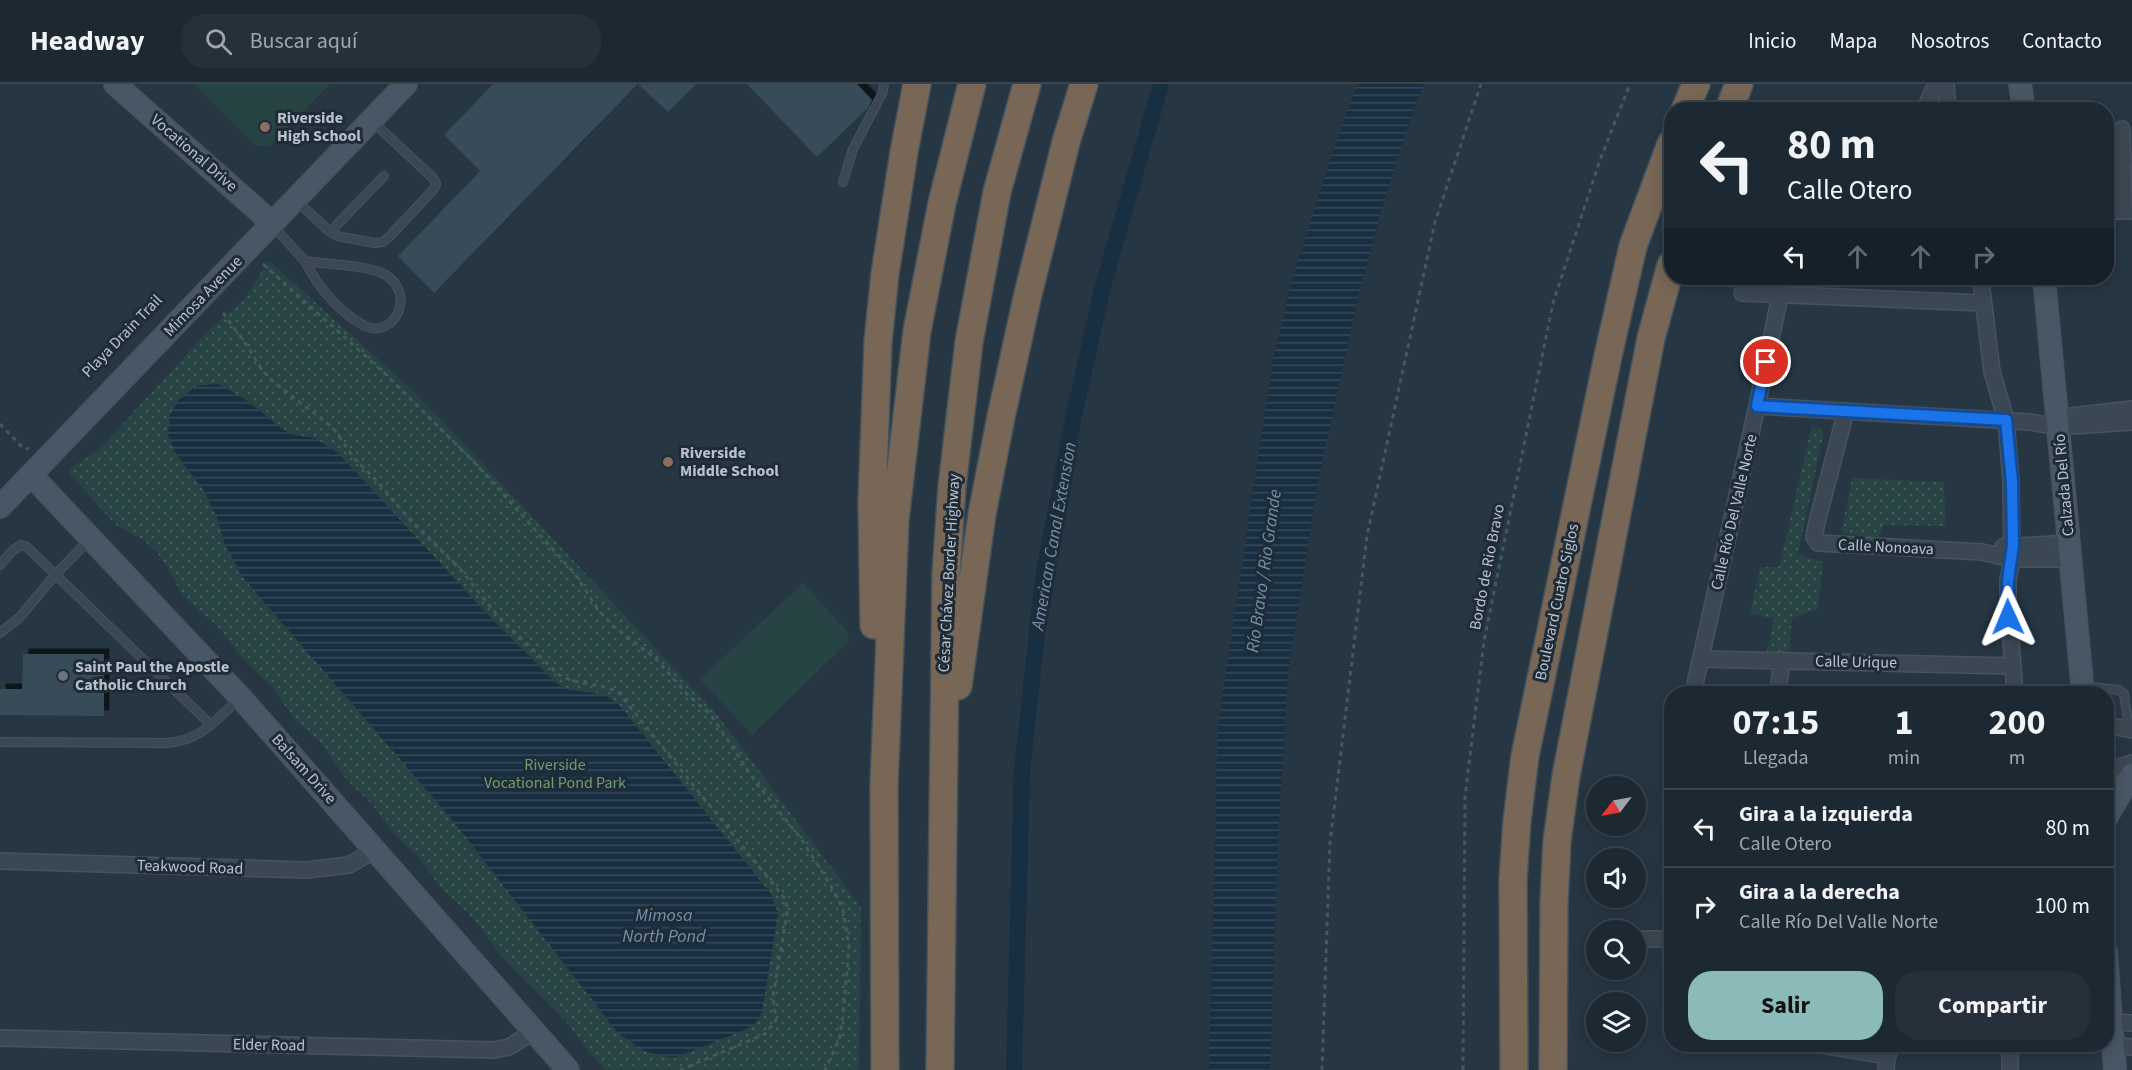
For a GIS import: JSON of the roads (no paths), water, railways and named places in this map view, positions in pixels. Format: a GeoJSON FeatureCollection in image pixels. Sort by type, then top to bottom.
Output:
{"type":"FeatureCollection","features":[{"type":"Feature","properties":{"kind":"highway"},"geometry":{"type":"LineString","coordinates":[[884,785],[874,687],[873,442],[878,342],[885,274],[904,152],[918,84]]}},
{"type":"Feature","properties":{"kind":"highway"},"geometry":{"type":"LineString","coordinates":[[885,1070],[884,785],[895,520],[917,331],[942,203],[972,84]]}},
{"type":"Feature","properties":{"kind":"highway","name":"César Chávez Border Highway"},"geometry":{"type":"LineString","coordinates":[[940,1070],[946,574],[956,443],[969,342],[997,192],[1027,84]]}},
{"type":"Feature","properties":{"kind":"highway"},"geometry":{"type":"LineString","coordinates":[[942,816],[986,492],[1028,294],[1066,142],[1084,84]]}},
{"type":"Feature","properties":{"kind":"highway"},"geometry":{"type":"LineString","coordinates":[[1688,102],[1696,84]]}},
{"type":"Feature","properties":{"kind":"highway"},"geometry":{"type":"LineString","coordinates":[[1732,102],[1739,84]]}},
{"type":"Feature","properties":{"kind":"highway","name":"Boulevard Cuatro Siglos"},"geometry":{"type":"LineString","coordinates":[[1514,1070],[1514,879],[1517,821],[1525,756],[1608,356],[1634,246],[1664,163]]}},
{"type":"Feature","properties":{"kind":"highway"},"geometry":{"type":"LineString","coordinates":[[1553,1070],[1554,903],[1561,808],[1651,338],[1666,285]]}},
{"type":"Feature","properties":{"kind":"street","name":"Vocational Drive"},"geometry":{"type":"LineString","coordinates":[[115,84],[272,223]]}},
{"type":"Feature","properties":{"kind":"street","name":"Mimosa Avenue"},"geometry":{"type":"LineString","coordinates":[[0,507],[406,84]]}},
{"type":"Feature","properties":{"kind":"street"},"geometry":{"type":"LineString","coordinates":[[1928,102],[1936,84]]}},
{"type":"Feature","properties":{"kind":"street"},"geometry":{"type":"LineString","coordinates":[[1946,84],[1947,102]]}},
{"type":"Feature","properties":{"kind":"street"},"geometry":{"type":"LineString","coordinates":[[2020,84],[2023,102]]}},
{"type":"Feature","properties":{"kind":"street"},"geometry":{"type":"LineString","coordinates":[[2122,129],[2128,211]]}},
{"type":"Feature","properties":{"kind":"street"},"geometry":{"type":"LineString","coordinates":[[1981,285],[1992,372],[2006,420],[2012,482],[2012,552],[2007,603],[2014,686]]}},
{"type":"Feature","properties":{"kind":"street","name":"Calzada Del Río"},"geometry":{"type":"LineString","coordinates":[[2044,285],[2051,422],[2070,551],[2082,686]]}},
{"type":"Feature","properties":{"kind":"street"},"geometry":{"type":"LineString","coordinates":[[1742,293],[1983,303]]}},
{"type":"Feature","properties":{"kind":"street","name":"Calle Río Del Valle Norte"},"geometry":{"type":"LineString","coordinates":[[1695,686],[1780,296]]}},
{"type":"Feature","properties":{"kind":"street"},"geometry":{"type":"LineString","coordinates":[[1757,406],[2051,422],[2132,422]]}},
{"type":"Feature","properties":{"kind":"street"},"geometry":{"type":"LineString","coordinates":[[2051,422],[2132,409]]}},
{"type":"Feature","properties":{"kind":"street","name":"Calle Nonoava"},"geometry":{"type":"LineString","coordinates":[[1846,411],[1816,522],[1814,537],[1818,543],[1982,552],[2070,551]]}},
{"type":"Feature","properties":{"kind":"street","name":"Balsam Drive"},"geometry":{"type":"LineString","coordinates":[[31,475],[240,698],[568,1070]]}},
{"type":"Feature","properties":{"kind":"street","name":"Calle Urique"},"geometry":{"type":"LineString","coordinates":[[1701,660],[2012,666]]}},
{"type":"Feature","properties":{"kind":"street"},"geometry":{"type":"LineString","coordinates":[[1779,686],[1782,660]]}},
{"type":"Feature","properties":{"kind":"street"},"geometry":{"type":"LineString","coordinates":[[2114,726],[2131,729]]}},
{"type":"Feature","properties":{"kind":"street"},"geometry":{"type":"LineString","coordinates":[[2114,769],[2132,763]]}},
{"type":"Feature","properties":{"kind":"street"},"geometry":{"type":"LineString","coordinates":[[2114,804],[2132,774]]}},
{"type":"Feature","properties":{"kind":"street","name":"Teakwood Road"},"geometry":{"type":"LineString","coordinates":[[0,861],[307,870],[350,865],[375,850]]}},
{"type":"Feature","properties":{"kind":"street"},"geometry":{"type":"LineString","coordinates":[[1646,939],[1664,939]]}},
{"type":"Feature","properties":{"kind":"street"},"geometry":{"type":"LineString","coordinates":[[2114,991],[2122,1023],[2123,1046],[2115,1070]]}},
{"type":"Feature","properties":{"kind":"street","name":"Elder Road"},"geometry":{"type":"LineString","coordinates":[[0,1038],[494,1050],[509,1047],[534,1032]]}},
{"type":"Feature","properties":{"kind":"street"},"geometry":{"type":"LineString","coordinates":[[1860,1052],[1887,1057]]}},
{"type":"Feature","properties":{"kind":"street"},"geometry":{"type":"LineString","coordinates":[[2010,1052],[2010,1070]]}},
{"type":"Feature","properties":{"kind":"lane"},"geometry":{"type":"LineString","coordinates":[[843,182],[853,149],[883,92],[884,84]]}},
{"type":"Feature","properties":{"kind":"lane"},"geometry":{"type":"LineString","coordinates":[[296,200],[330,232],[338,236],[375,243],[383,242],[434,189],[436,184],[434,179],[371,120]]}},
{"type":"Feature","properties":{"kind":"lane"},"geometry":{"type":"LineString","coordinates":[[330,232],[384,176]]}},
{"type":"Feature","properties":{"kind":"lane"},"geometry":{"type":"LineString","coordinates":[[272,223],[304,261],[319,285],[350,317],[368,327],[383,326],[395,319],[401,309],[401,294],[395,284],[385,275],[372,269],[304,261]]}},
{"type":"Feature","properties":{"kind":"lane"},"geometry":{"type":"LineString","coordinates":[[0,633],[20,617],[55,575],[91,538]]}},
{"type":"Feature","properties":{"kind":"lane"},"geometry":{"type":"LineString","coordinates":[[0,566],[12,551],[21,546],[27,547],[211,725]]}},
{"type":"Feature","properties":{"kind":"lane"},"geometry":{"type":"LineString","coordinates":[[2114,690],[2124,694],[2131,729]]}},
{"type":"Feature","properties":{"kind":"lane"},"geometry":{"type":"LineString","coordinates":[[0,742],[183,742],[195,737],[211,725],[240,698]]}},
{"type":"Feature","properties":{"kind":"water","name":"Río Bravo / Rio Grande"},"geometry":{"type":"Polygon","coordinates":[[[1357,84],[1424,84],[1409,122],[1382,208],[1359,293],[1318,481],[1288,673],[1278,837],[1270,1070],[1209,1070],[1218,727],[1249,517],[1273,361],[1292,281],[1329,163],[1357,84]]]}},
{"type":"Feature","properties":{"kind":"water","name":"Mimosa North Pond"},"geometry":{"type":"Polygon","coordinates":[[[218,384],[242,397],[281,428],[294,435],[315,438],[338,453],[491,618],[555,682],[568,690],[603,694],[620,706],[771,894],[778,913],[762,1012],[757,1021],[747,1029],[674,1058],[644,1051],[618,1033],[450,817],[244,579],[225,545],[217,517],[204,491],[174,451],[168,435],[170,414],[179,400],[196,386],[218,384]]]}},
{"type":"Feature","properties":{"kind":"waterway","name":"American Canal Extension"},"geometry":{"type":"LineString","coordinates":[[1014,1070],[1022,770],[1043,578],[1073,420],[1103,286],[1161,84]]}},
{"type":"Feature","properties":{"kind":"place","name":"Riverside High School"},"geometry":{"type":"Point","coordinates":[265,127]}},
{"type":"Feature","properties":{"kind":"place","name":"Riverside Middle School"},"geometry":{"type":"Point","coordinates":[668,462]}},
{"type":"Feature","properties":{"kind":"place","name":"Saint Paul the Apostle Catholic Church"},"geometry":{"type":"Point","coordinates":[63,676]}},
{"type":"Feature","properties":{"kind":"park label","name":"Riverside Vocational Pond Park"},"geometry":{"type":"Point","coordinates":[555,774]}}]}
